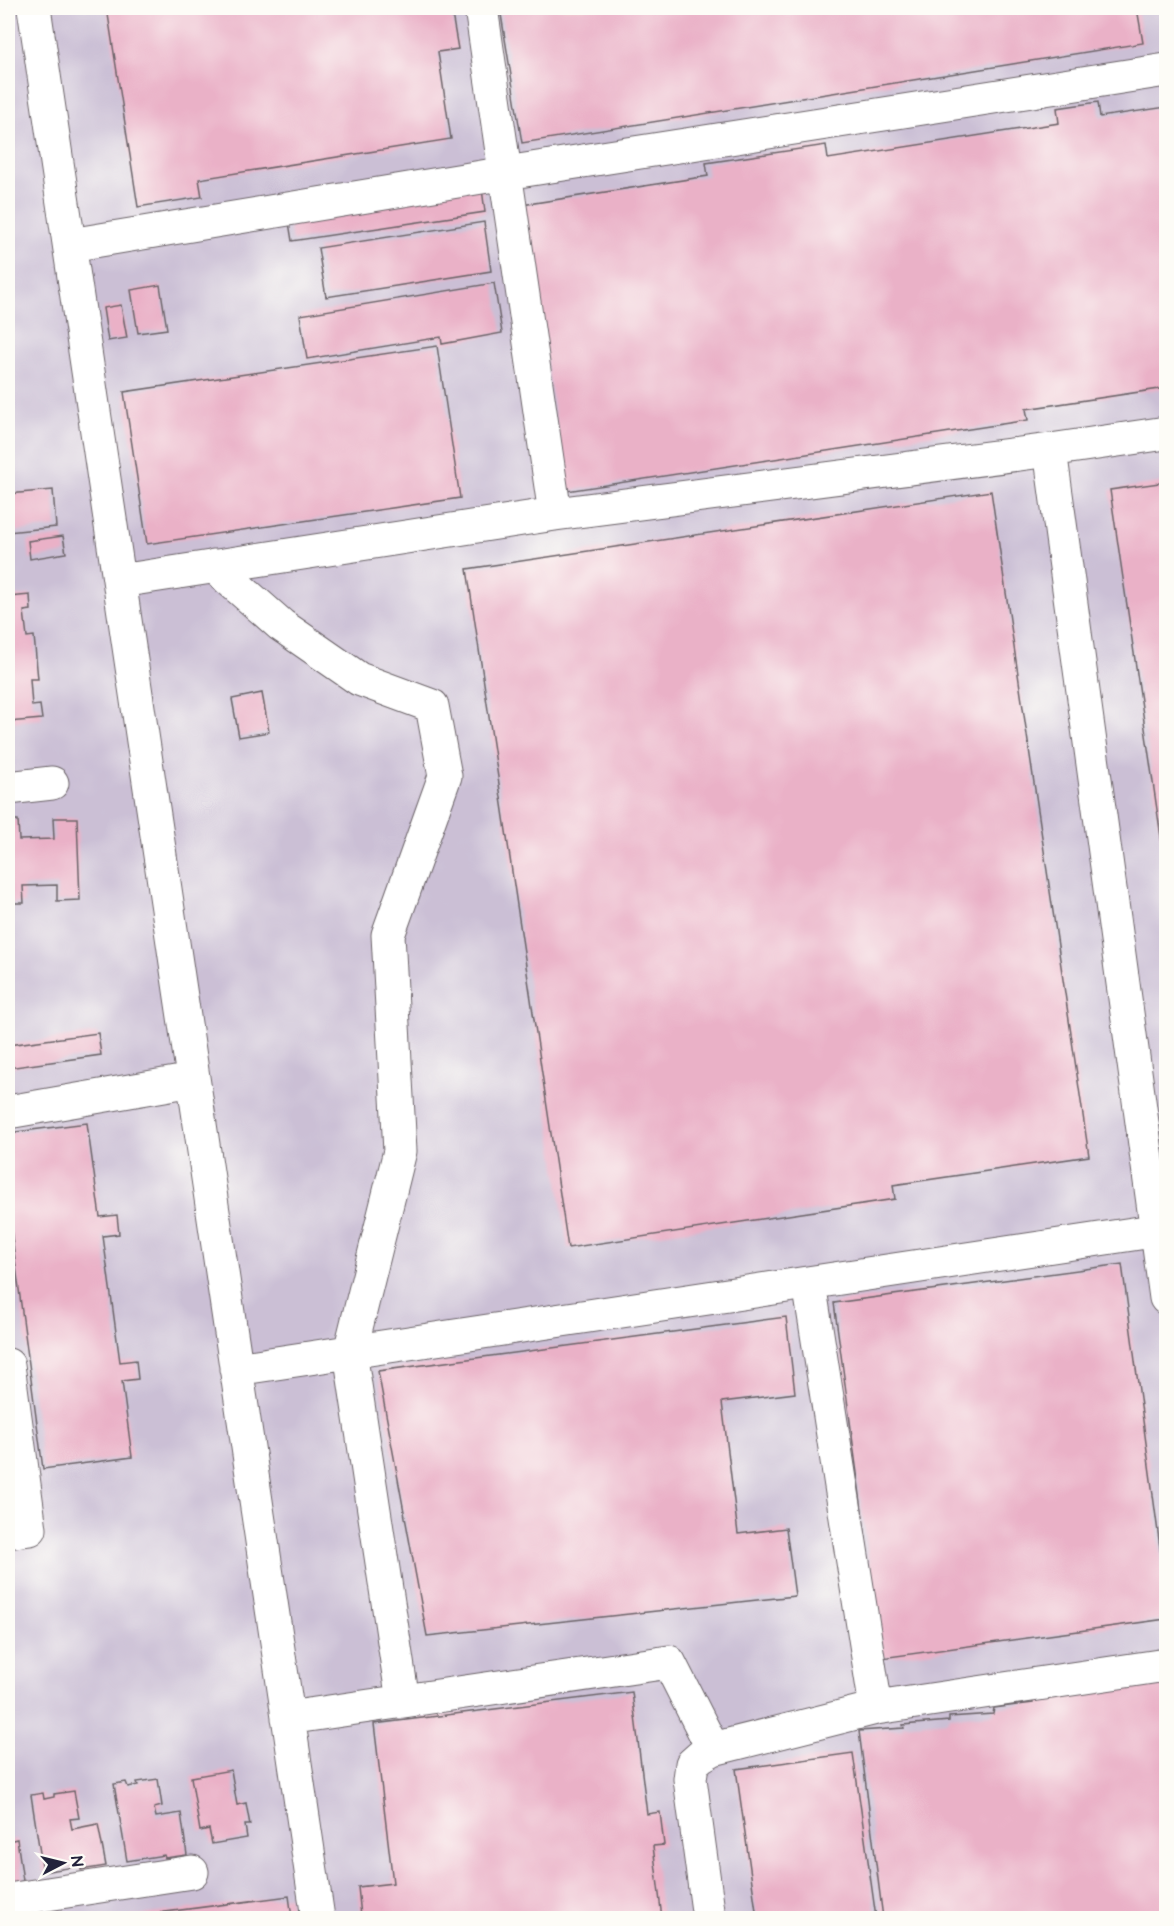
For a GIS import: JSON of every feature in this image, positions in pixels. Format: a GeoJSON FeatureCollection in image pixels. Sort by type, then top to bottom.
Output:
{"type":"FeatureCollection","features":[{"type":"Feature","properties":{"kind":"lane"},"geometry":{"type":"LineString","coordinates":[[34,8],[318,1918]]}},
{"type":"Feature","properties":{"kind":"lane"},"geometry":{"type":"LineString","coordinates":[[481,8],[555,514]]}},
{"type":"Feature","properties":{"kind":"lane"},"geometry":{"type":"LineString","coordinates":[[70,245],[506,173],[1167,70]]}},
{"type":"Feature","properties":{"kind":"lane"},"geometry":{"type":"LineString","coordinates":[[120,581],[555,514],[1167,433]]}},
{"type":"Feature","properties":{"kind":"lane"},"geometry":{"type":"LineString","coordinates":[[1050,450],[1162,1229],[1167,1298]]}},
{"type":"Feature","properties":{"kind":"lane"},"geometry":{"type":"LineString","coordinates":[[214,566],[281,625],[359,679],[432,706],[445,776],[387,935],[400,1151],[350,1352],[403,1701]]}},
{"type":"Feature","properties":{"kind":"lane"},"geometry":{"type":"LineString","coordinates":[[8,788],[52,783]]}},
{"type":"Feature","properties":{"kind":"lane"},"geometry":{"type":"LineString","coordinates":[[8,1112],[193,1080]]}},
{"type":"Feature","properties":{"kind":"lane"},"geometry":{"type":"LineString","coordinates":[[237,1369],[1162,1229]]}},
{"type":"Feature","properties":{"kind":"lane"},"geometry":{"type":"LineString","coordinates":[[808,1283],[876,1708]]}},
{"type":"Feature","properties":{"kind":"lane"},"geometry":{"type":"LineString","coordinates":[[8,1365],[30,1529],[8,1532]]}},
{"type":"Feature","properties":{"kind":"lane"},"geometry":{"type":"LineString","coordinates":[[288,1718],[669,1662],[713,1749]]}},
{"type":"Feature","properties":{"kind":"lane"},"geometry":{"type":"LineString","coordinates":[[709,1918],[690,1779],[692,1764],[713,1749],[876,1708],[1167,1665]]}},
{"type":"Feature","properties":{"kind":"lane"},"geometry":{"type":"LineString","coordinates":[[8,1900],[192,1872]]}},
{"type":"Feature","properties":{"kind":"shaded area"},"geometry":{"type":"Polygon","coordinates":[[[8,8],[1166,8],[1166,1918],[8,1918],[8,8]]]}},
{"type":"Feature","properties":{"kind":"building"},"geometry":{"type":"Polygon","coordinates":[[[107,8],[451,8],[458,49],[438,52],[451,139],[199,179],[202,197],[138,207],[107,8]]]}},
{"type":"Feature","properties":{"kind":"building"},"geometry":{"type":"Polygon","coordinates":[[[500,8],[1137,8],[1143,43],[522,143],[500,8]]]}},
{"type":"Feature","properties":{"kind":"building"},"geometry":{"type":"Polygon","coordinates":[[[1098,102],[1100,117],[1166,107],[1166,388],[1026,409],[1028,420],[567,491],[522,205],[708,176],[706,163],[826,145],[828,159],[1059,123],[1057,108],[1098,102]]]}},
{"type":"Feature","properties":{"kind":"building"},"geometry":{"type":"Polygon","coordinates":[[[481,181],[485,212],[292,241],[287,210],[481,181]]]}},
{"type":"Feature","properties":{"kind":"building"},"geometry":{"type":"Polygon","coordinates":[[[484,222],[491,271],[326,297],[318,248],[484,222]]]}},
{"type":"Feature","properties":{"kind":"building"},"geometry":{"type":"Polygon","coordinates":[[[494,283],[502,333],[442,344],[441,337],[307,359],[300,315],[494,283]]]}},
{"type":"Feature","properties":{"kind":"building"},"geometry":{"type":"Polygon","coordinates":[[[160,285],[167,329],[138,333],[131,290],[160,285]]]}},
{"type":"Feature","properties":{"kind":"building"},"geometry":{"type":"Polygon","coordinates":[[[121,305],[127,338],[108,341],[103,308],[121,305]]]}},
{"type":"Feature","properties":{"kind":"building"},"geometry":{"type":"Polygon","coordinates":[[[437,346],[460,498],[147,544],[124,392],[437,346]]]}},
{"type":"Feature","properties":{"kind":"building"},"geometry":{"type":"Polygon","coordinates":[[[1166,482],[1166,864],[1165,864],[1110,490],[1166,482]]]}},
{"type":"Feature","properties":{"kind":"building"},"geometry":{"type":"Polygon","coordinates":[[[53,490],[56,527],[8,532],[8,494],[53,490]]]}},
{"type":"Feature","properties":{"kind":"building"},"geometry":{"type":"Polygon","coordinates":[[[991,491],[1089,1156],[893,1185],[895,1199],[568,1248],[467,569],[991,491]]]}},
{"type":"Feature","properties":{"kind":"building"},"geometry":{"type":"Polygon","coordinates":[[[63,536],[66,553],[30,559],[28,541],[63,536]]]}},
{"type":"Feature","properties":{"kind":"building"},"geometry":{"type":"Polygon","coordinates":[[[30,595],[31,610],[24,611],[27,637],[34,636],[38,679],[30,679],[32,706],[40,705],[42,719],[8,722],[8,597],[30,595]]]}},
{"type":"Feature","properties":{"kind":"building"},"geometry":{"type":"Polygon","coordinates":[[[262,693],[269,732],[239,737],[232,699],[262,693]]]}},
{"type":"Feature","properties":{"kind":"building"},"geometry":{"type":"Polygon","coordinates":[[[53,818],[77,818],[80,900],[57,901],[57,885],[23,886],[24,903],[8,903],[8,820],[18,820],[19,840],[54,839],[53,818]]]}},
{"type":"Feature","properties":{"kind":"building"},"geometry":{"type":"Polygon","coordinates":[[[98,1033],[101,1055],[8,1068],[8,1045],[98,1033]]]}},
{"type":"Feature","properties":{"kind":"building"},"geometry":{"type":"Polygon","coordinates":[[[87,1123],[100,1217],[117,1215],[119,1234],[103,1236],[120,1362],[136,1360],[138,1379],[122,1381],[132,1457],[43,1469],[8,1207],[8,1133],[87,1123]]]}},
{"type":"Feature","properties":{"kind":"building"},"geometry":{"type":"Polygon","coordinates":[[[1122,1264],[1166,1592],[1166,1619],[882,1658],[834,1303],[1122,1264]]]}},
{"type":"Feature","properties":{"kind":"building"},"geometry":{"type":"Polygon","coordinates":[[[786,1317],[795,1393],[722,1402],[738,1534],[786,1528],[795,1596],[427,1636],[378,1371],[786,1317]]]}},
{"type":"Feature","properties":{"kind":"building"},"geometry":{"type":"Polygon","coordinates":[[[1166,1672],[1166,1918],[883,1918],[859,1731],[904,1728],[903,1725],[949,1721],[949,1717],[993,1714],[994,1708],[1033,1703],[1032,1690],[1166,1672]]]}},
{"type":"Feature","properties":{"kind":"building"},"geometry":{"type":"Polygon","coordinates":[[[632,1692],[647,1814],[660,1812],[664,1845],[653,1846],[662,1918],[356,1918],[361,1916],[358,1887],[393,1883],[374,1724],[632,1692]]]}},
{"type":"Feature","properties":{"kind":"building"},"geometry":{"type":"Polygon","coordinates":[[[853,1753],[876,1918],[757,1918],[736,1769],[853,1753]]]}},
{"type":"Feature","properties":{"kind":"building"},"geometry":{"type":"Polygon","coordinates":[[[231,1770],[237,1805],[246,1803],[250,1825],[245,1825],[247,1838],[212,1844],[209,1829],[200,1831],[191,1777],[231,1770]]]}},
{"type":"Feature","properties":{"kind":"building"},"geometry":{"type":"Polygon","coordinates":[[[158,1779],[162,1806],[154,1808],[156,1817],[181,1813],[187,1855],[165,1858],[164,1855],[127,1861],[114,1784],[126,1782],[128,1787],[138,1785],[137,1782],[158,1779]]]}},
{"type":"Feature","properties":{"kind":"building"},"geometry":{"type":"Polygon","coordinates":[[[74,1791],[79,1818],[70,1819],[72,1829],[98,1824],[106,1866],[81,1870],[80,1866],[43,1872],[31,1795],[43,1793],[44,1799],[54,1797],[54,1794],[74,1791]]]}},
{"type":"Feature","properties":{"kind":"building"},"geometry":{"type":"Polygon","coordinates":[[[17,1839],[23,1881],[8,1884],[8,1841],[17,1839]]]}},
{"type":"Feature","properties":{"kind":"building"},"geometry":{"type":"Polygon","coordinates":[[[289,1896],[292,1918],[127,1918],[127,1917],[289,1896]]]}}]}
